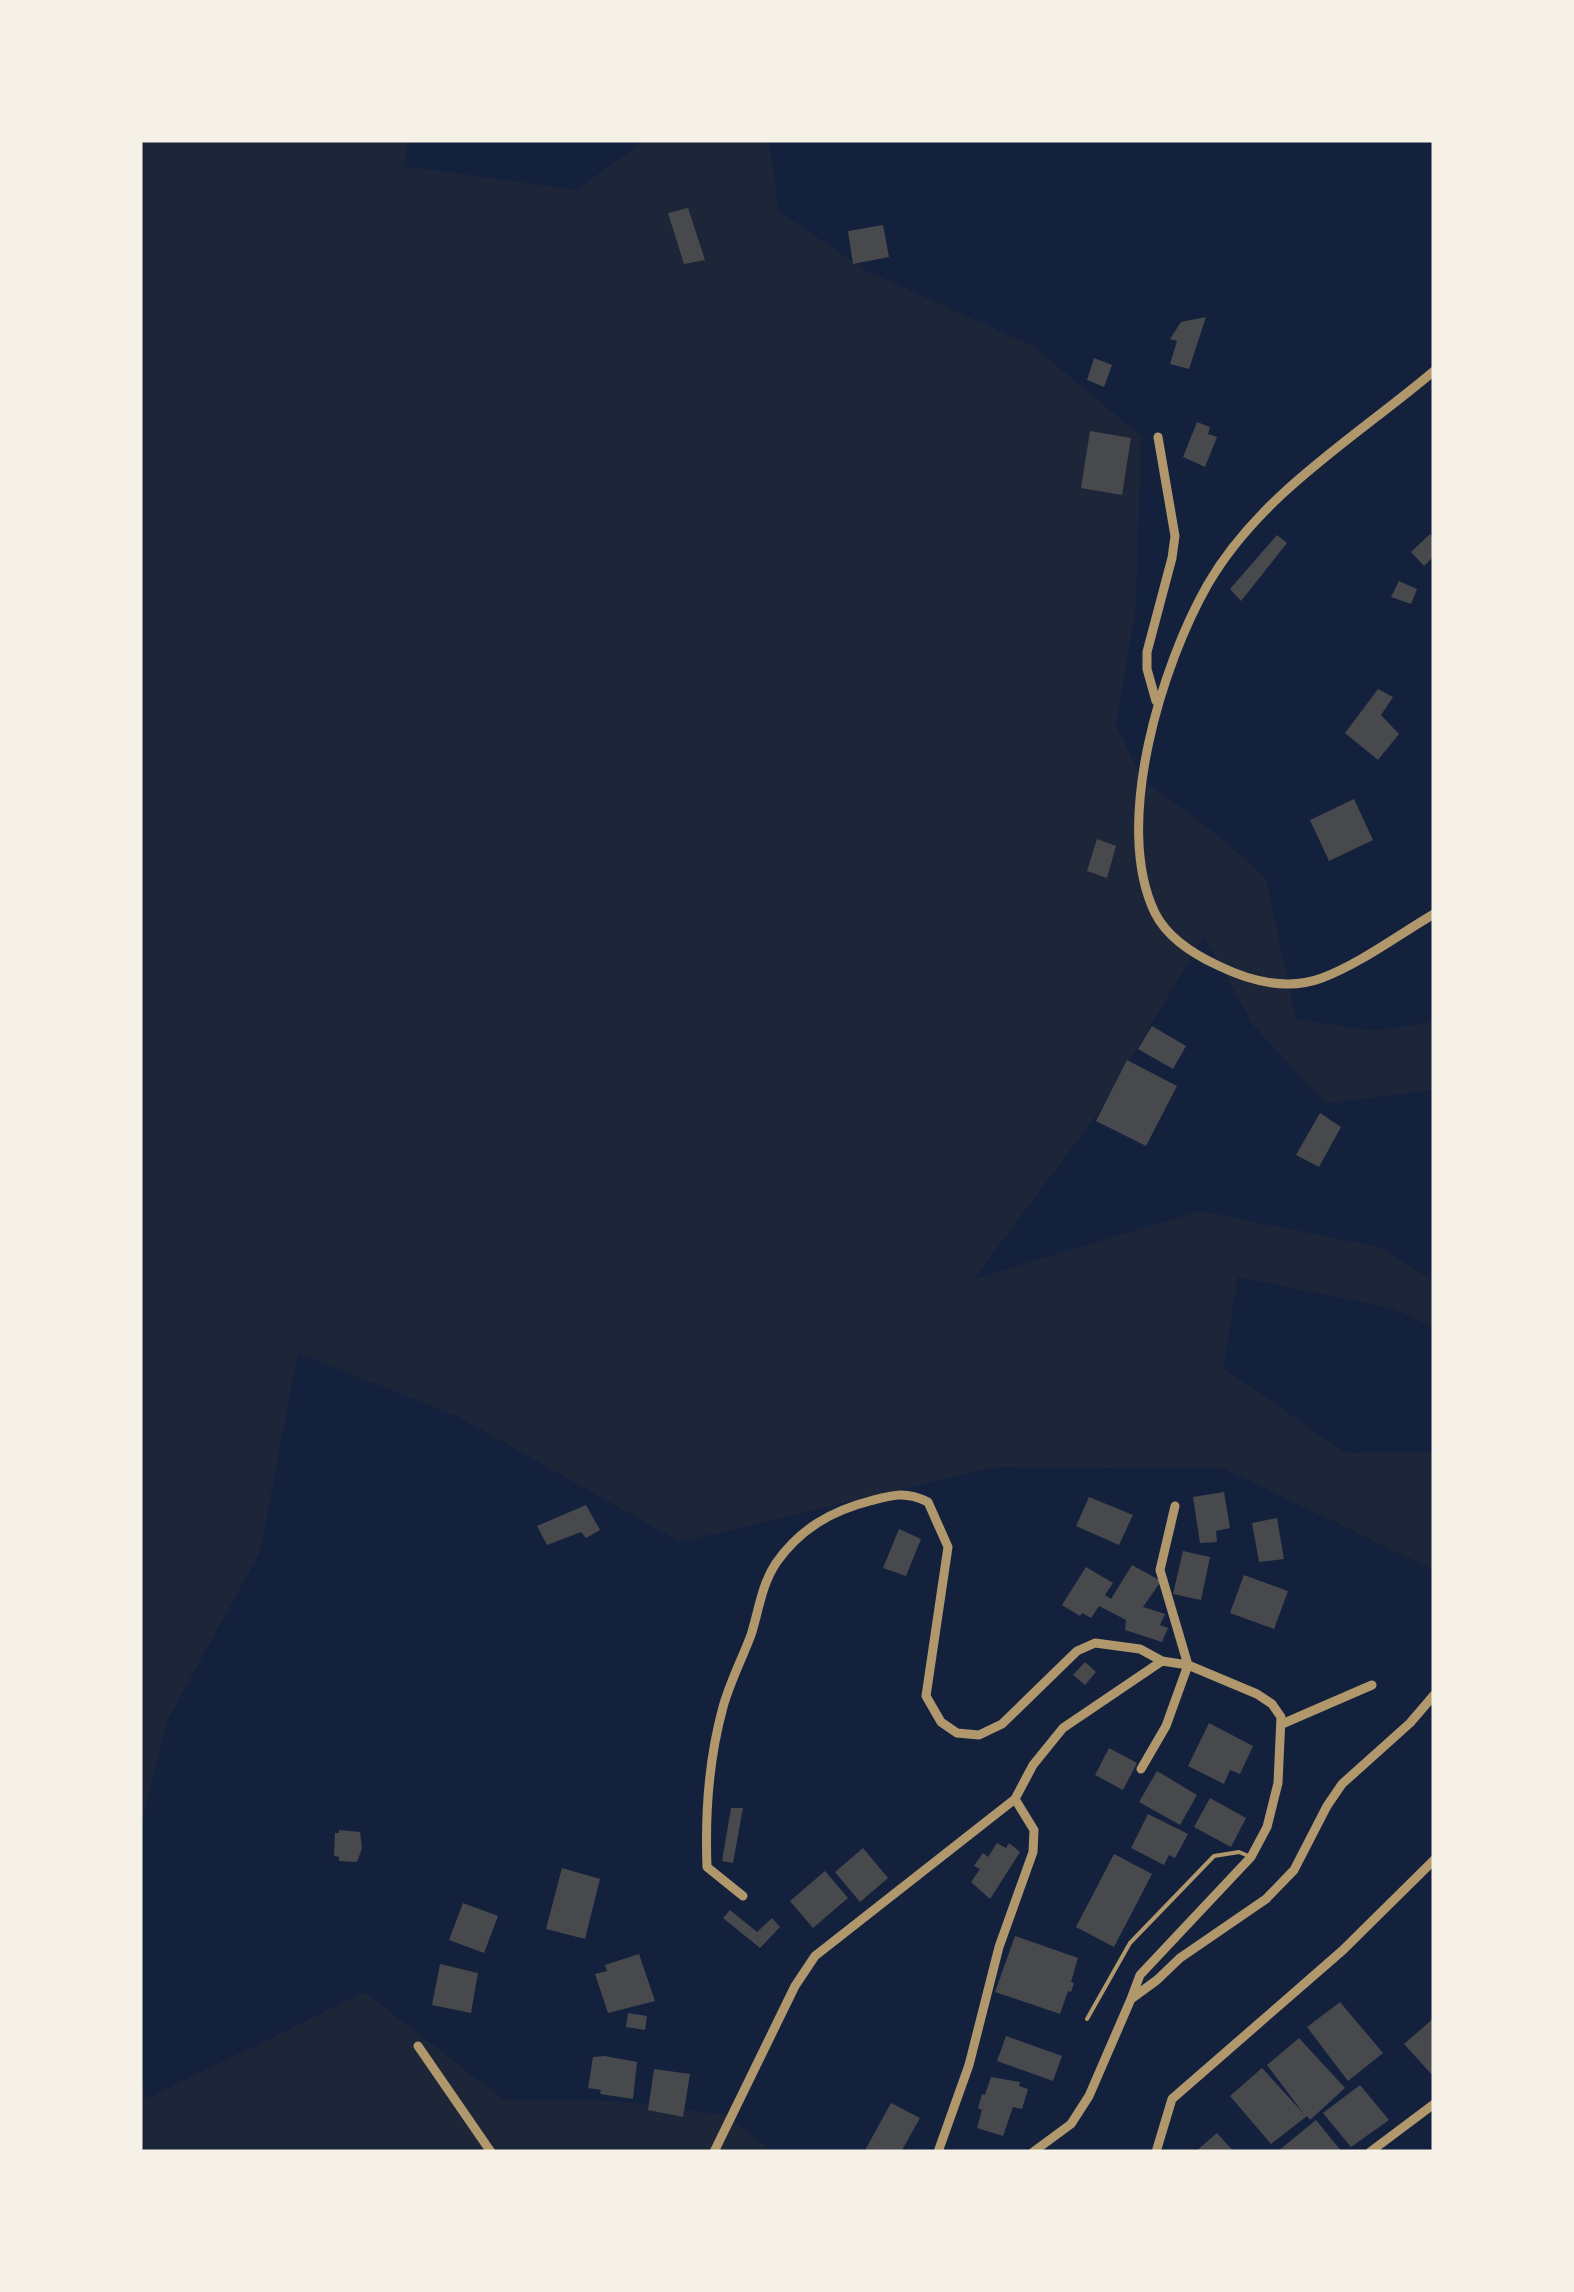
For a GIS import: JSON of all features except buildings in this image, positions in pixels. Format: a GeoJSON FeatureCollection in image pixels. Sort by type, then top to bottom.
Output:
{"type":"FeatureCollection","features":[{"type":"Feature","properties":{"kind":"street"},"geometry":{"type":"LineString","coordinates":[[1434,371],[1263,514],[1210,582],[1156,704],[1141,796],[1142,855],[1156,914],[1166,930],[1182,943],[1238,975],[1282,984],[1321,978],[1434,914]]}},
{"type":"Feature","properties":{"kind":"street"},"geometry":{"type":"LineString","coordinates":[[1156,704],[1147,669],[1148,652],[1174,536],[1158,437]]}},
{"type":"Feature","properties":{"kind":"street"},"geometry":{"type":"LineString","coordinates":[[743,1896],[707,1868],[714,1750],[724,1706],[752,1632],[761,1591],[776,1564],[820,1518],[846,1506],[896,1493],[928,1502],[948,1547],[926,1696],[941,1722],[957,1733],[979,1735],[1002,1724],[1077,1651],[1095,1642],[1140,1649],[1162,1661],[1188,1665],[1272,1704],[1282,1724],[1278,1784],[1267,1827],[1251,1857],[1140,1975],[1089,2096],[1072,2124],[1033,2152]]}},
{"type":"Feature","properties":{"kind":"street"},"geometry":{"type":"LineString","coordinates":[[1142,1769],[1166,1726],[1188,1665],[1160,1570],[1175,1506]]}},
{"type":"Feature","properties":{"kind":"street"},"geometry":{"type":"LineString","coordinates":[[714,2152],[795,1986],[815,1956],[1015,1799],[1033,1765],[1063,1728],[1162,1661]]}},
{"type":"Feature","properties":{"kind":"street"},"geometry":{"type":"LineString","coordinates":[[1282,1724],[1372,1684]]}},
{"type":"Feature","properties":{"kind":"street"},"geometry":{"type":"LineString","coordinates":[[1131,2000],[1180,1958],[1276,1889],[1294,1870],[1342,1784],[1410,1723],[1434,1695]]}},
{"type":"Feature","properties":{"kind":"street"},"geometry":{"type":"LineString","coordinates":[[938,2152],[968,2066],[999,1947],[1033,1852],[1034,1830],[1015,1799]]}},
{"type":"Feature","properties":{"kind":"street"},"geometry":{"type":"LineString","coordinates":[[1156,2152],[1172,2100],[1343,1950],[1434,1860]]}},
{"type":"Feature","properties":{"kind":"street"},"geometry":{"type":"LineString","coordinates":[[418,2046],[491,2152]]}},
{"type":"Feature","properties":{"kind":"street"},"geometry":{"type":"LineString","coordinates":[[1370,2152],[1434,2104]]}},
{"type":"Feature","properties":{"kind":"lane"},"geometry":{"type":"LineString","coordinates":[[1087,2018],[1130,1943],[1214,1856],[1239,1852],[1251,1857]]}},
{"type":"Feature","properties":{"kind":"shaded area"},"geometry":{"type":"Polygon","coordinates":[[[140,140],[409,140],[403,166],[576,190],[645,140],[769,140],[779,212],[867,271],[1033,346],[1141,436],[1136,606],[1116,725],[1142,779],[1214,832],[1266,878],[1296,1019],[1374,1031],[1434,1022],[1434,1090],[1325,1103],[1253,1025],[1204,936],[1101,1109],[974,1279],[1200,1211],[1379,1247],[1434,1281],[1434,1328],[1393,1308],[1238,1277],[1223,1368],[1346,1453],[1434,1452],[1434,1570],[1225,1469],[995,1467],[680,1542],[459,1417],[298,1353],[260,1552],[167,1721],[140,1831],[140,140]]]}},
{"type":"Feature","properties":{"kind":"shaded area"},"geometry":{"type":"Polygon","coordinates":[[[365,1992],[504,2100],[619,2101],[725,2115],[773,2152],[140,2152],[140,2069],[146,2099],[365,1992]]]}}]}
